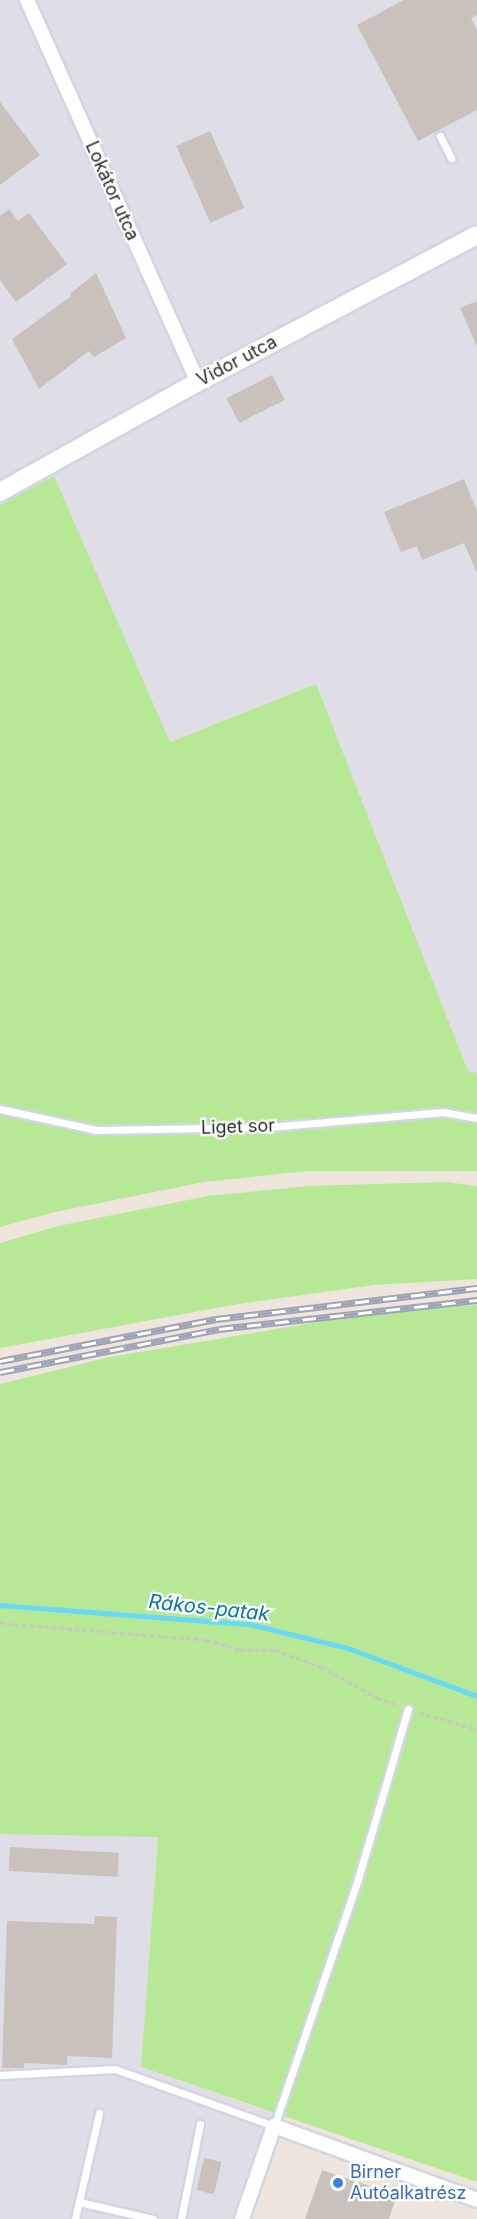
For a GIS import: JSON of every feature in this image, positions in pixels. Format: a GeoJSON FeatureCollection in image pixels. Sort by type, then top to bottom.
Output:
{"type":"FeatureCollection","features":[{"type":"Feature","properties":{"kind":"street","name":"Lokátor utca"},"geometry":{"type":"LineString","coordinates":[[27,0],[198,382]]}},
{"type":"Feature","properties":{"kind":"street","name":"Vidor utca"},"geometry":{"type":"LineString","coordinates":[[0,492],[198,382],[477,235]]}},
{"type":"Feature","properties":{"kind":"street"},"geometry":{"type":"LineString","coordinates":[[242,2219],[274,2126],[477,2200]]}},
{"type":"Feature","properties":{"kind":"lane"},"geometry":{"type":"LineString","coordinates":[[440,136],[451,158]]}},
{"type":"Feature","properties":{"kind":"lane","name":"Liget sor"},"geometry":{"type":"LineString","coordinates":[[0,1109],[96,1130],[269,1127],[442,1112],[477,1118]]}},
{"type":"Feature","properties":{"kind":"lane"},"geometry":{"type":"LineString","coordinates":[[0,2075],[115,2069],[274,2126],[358,1879],[408,1708]]}},
{"type":"Feature","properties":{"kind":"lane"},"geometry":{"type":"LineString","coordinates":[[75,2219],[99,2113]]}},
{"type":"Feature","properties":{"kind":"lane"},"geometry":{"type":"LineString","coordinates":[[181,2219],[200,2124]]}},
{"type":"Feature","properties":{"kind":"lane"},"geometry":{"type":"LineString","coordinates":[[79,2202],[153,2219]]}},
{"type":"Feature","properties":{"kind":"path"},"geometry":{"type":"LineString","coordinates":[[0,1623],[206,1640],[240,1650],[275,1650],[322,1667],[377,1698],[477,1730]]}},
{"type":"Feature","properties":{"kind":"shaded area"},"geometry":{"type":"Polygon","coordinates":[[[0,0],[477,0],[477,1073],[468,1071],[316,684],[170,742],[54,477],[0,505],[0,0]]]}},
{"type":"Feature","properties":{"kind":"shaded area"},"geometry":{"type":"Polygon","coordinates":[[[0,1834],[158,1836],[141,2067],[273,2113],[234,2219],[0,2219],[0,1834]]]}},
{"type":"Feature","properties":{"kind":"green space"},"geometry":{"type":"Polygon","coordinates":[[[54,476],[170,742],[316,684],[468,1071],[477,1073],[477,1171],[307,1171],[204,1182],[55,1212],[0,1227],[0,505],[54,476]]]}},
{"type":"Feature","properties":{"kind":"green space"},"geometry":{"type":"Polygon","coordinates":[[[445,1182],[477,1186],[477,1279],[374,1285],[238,1304],[0,1348],[0,1243],[58,1226],[208,1196],[308,1186],[445,1182]]]}},
{"type":"Feature","properties":{"kind":"green space"},"geometry":{"type":"Polygon","coordinates":[[[477,1305],[477,2182],[141,2067],[158,1837],[0,1834],[0,1384],[110,1357],[378,1312],[477,1305]]]}},
{"type":"Feature","properties":{"kind":"building"},"geometry":{"type":"Polygon","coordinates":[[[404,0],[477,0],[477,15],[471,18],[477,30],[477,110],[418,141],[357,25],[404,0]]]}},
{"type":"Feature","properties":{"kind":"building"},"geometry":{"type":"Polygon","coordinates":[[[0,102],[40,155],[0,185],[0,102]]]}},
{"type":"Feature","properties":{"kind":"building"},"geometry":{"type":"Polygon","coordinates":[[[210,131],[244,208],[210,223],[176,146],[210,131]]]}},
{"type":"Feature","properties":{"kind":"building"},"geometry":{"type":"Polygon","coordinates":[[[9,209],[18,221],[29,213],[67,264],[16,302],[0,280],[0,216],[9,209]]]}},
{"type":"Feature","properties":{"kind":"building"},"geometry":{"type":"Polygon","coordinates":[[[96,273],[126,338],[94,357],[89,351],[39,389],[12,339],[71,296],[70,294],[96,273]]]}},
{"type":"Feature","properties":{"kind":"building"},"geometry":{"type":"Polygon","coordinates":[[[477,301],[477,347],[460,308],[477,301]]]}},
{"type":"Feature","properties":{"kind":"building"},"geometry":{"type":"Polygon","coordinates":[[[272,375],[285,400],[239,423],[227,398],[272,375]]]}},
{"type":"Feature","properties":{"kind":"building"},"geometry":{"type":"Polygon","coordinates":[[[464,479],[477,511],[477,573],[464,543],[422,560],[417,546],[401,552],[384,512],[464,479]]]}},
{"type":"Feature","properties":{"kind":"building"},"geometry":{"type":"Polygon","coordinates":[[[10,1847],[119,1853],[118,1877],[9,1871],[10,1847]]]}},
{"type":"Feature","properties":{"kind":"building"},"geometry":{"type":"Polygon","coordinates":[[[95,1916],[117,1917],[112,2058],[67,2056],[67,2065],[24,2063],[24,2068],[2,2068],[7,1921],[94,1924],[95,1916]]]}},
{"type":"Feature","properties":{"kind":"building"},"geometry":{"type":"Polygon","coordinates":[[[204,2158],[222,2162],[214,2194],[197,2190],[204,2158]]]}},
{"type":"Feature","properties":{"kind":"building","name":"Birner Autóalkatrész"},"geometry":{"type":"Polygon","coordinates":[[[322,2170],[397,2195],[389,2219],[305,2219],[322,2170]]]}},
{"type":"Feature","properties":{"kind":"waterway","name":"Rákos-patak"},"geometry":{"type":"LineString","coordinates":[[0,1605],[249,1624],[348,1648],[477,1696]]}},
{"type":"Feature","properties":{"kind":"railway"},"geometry":{"type":"LineString","coordinates":[[0,1361],[216,1319],[477,1288]]}},
{"type":"Feature","properties":{"kind":"railway"},"geometry":{"type":"LineString","coordinates":[[0,1372],[219,1329],[477,1300]]}},
{"type":"Feature","properties":{"kind":"place","name":"Birner Autóalkatrész"},"geometry":{"type":"Point","coordinates":[338,2183]}}]}
